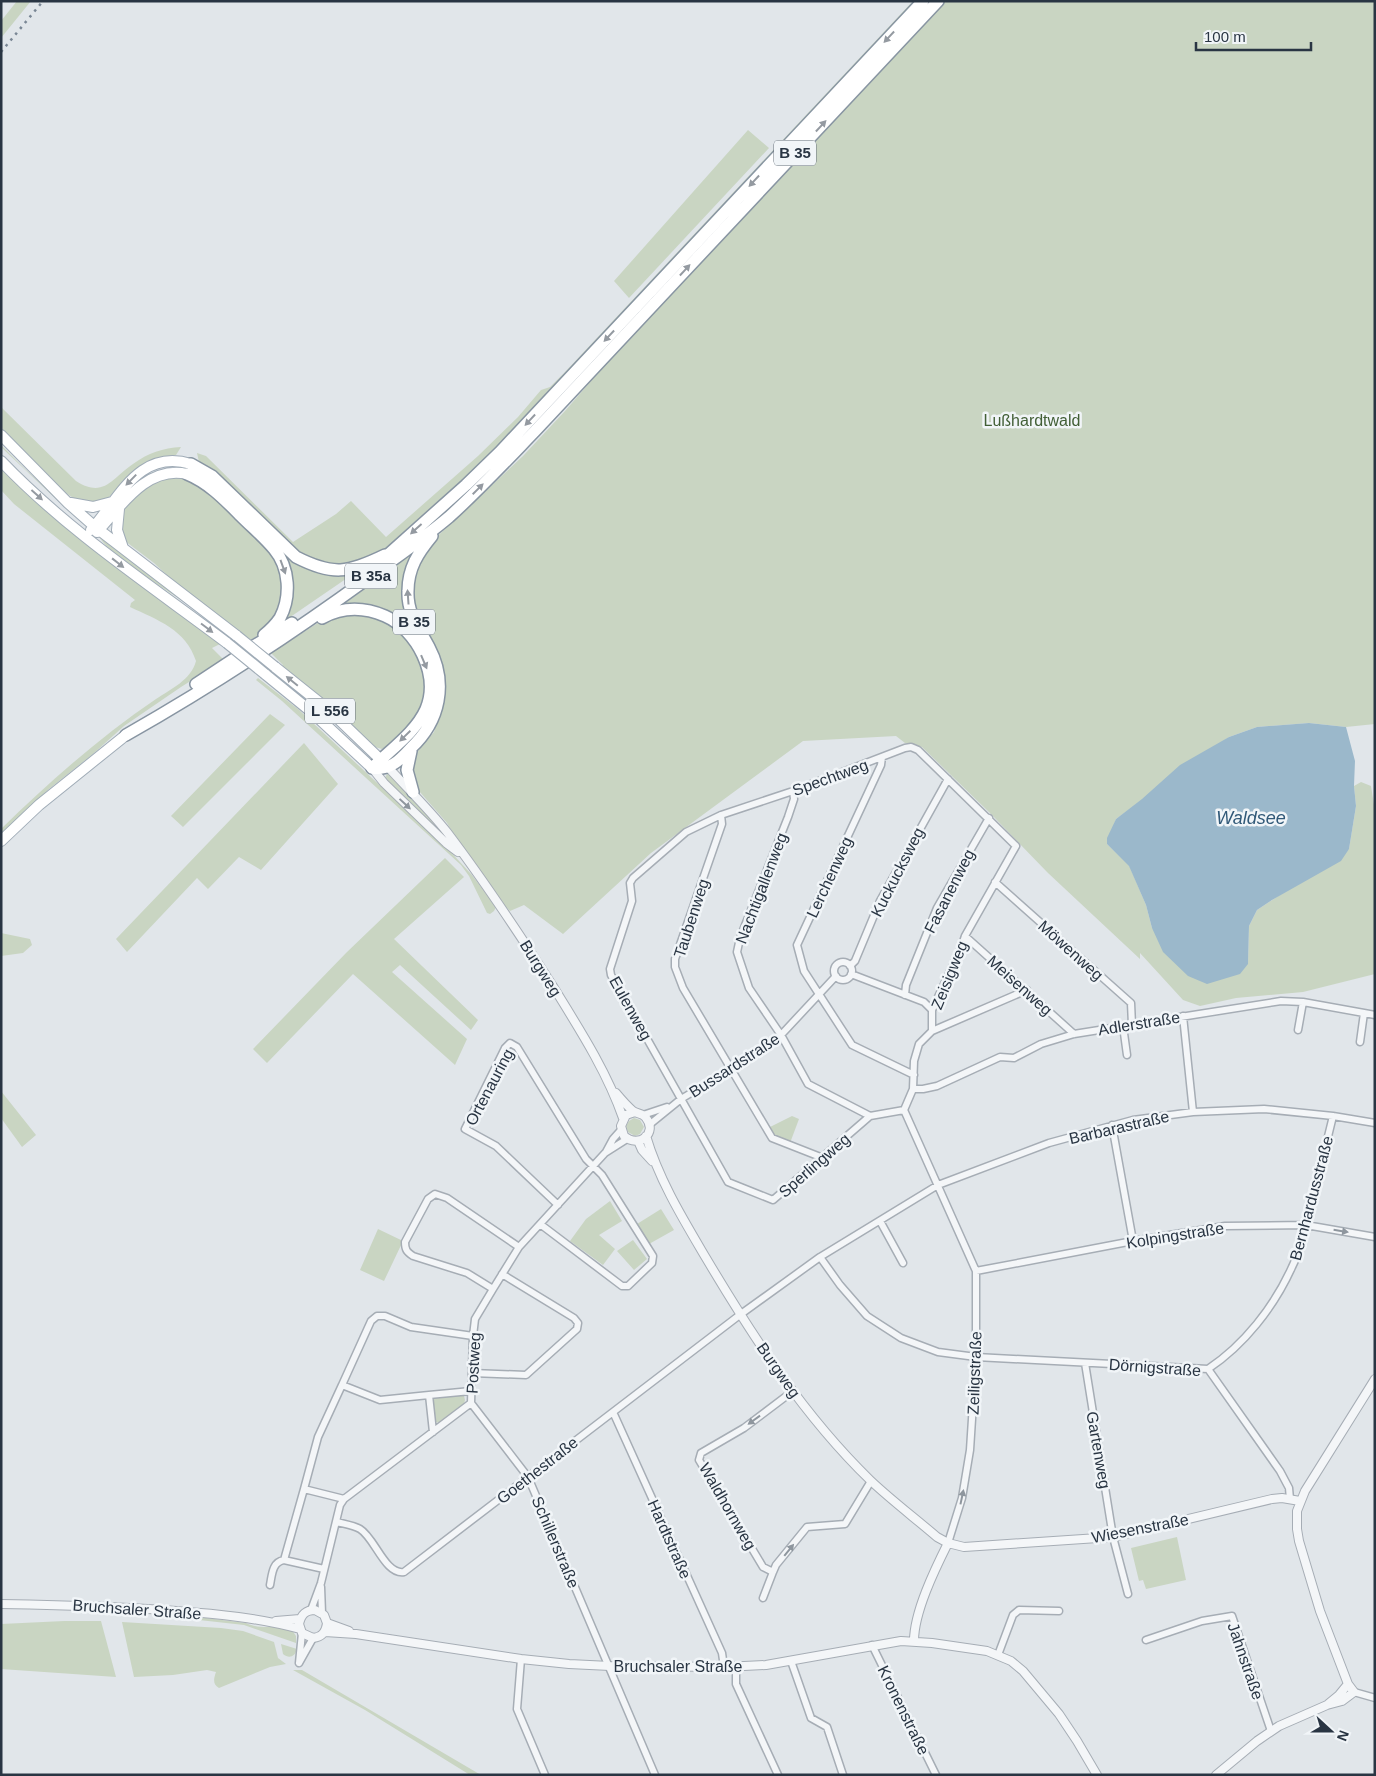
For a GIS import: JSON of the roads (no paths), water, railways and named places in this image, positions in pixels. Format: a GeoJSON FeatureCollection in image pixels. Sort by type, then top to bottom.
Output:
{"type":"FeatureCollection","features":[{"type":"Feature","properties":{"kind":"highway","name":"B 35"},"geometry":{"type":"LineString","coordinates":[[189,469],[212,476],[296,557],[318,568],[342,571],[364,565],[391,552],[466,485],[506,446],[923,1]]}},
{"type":"Feature","properties":{"kind":"highway","name":"B 35"},"geometry":{"type":"LineString","coordinates":[[380,765],[398,762],[412,748],[423,736],[435,715],[439,702],[440,687],[436,662],[413,620],[408,604],[409,575],[419,551],[442,522],[475,493],[535,431],[938,1]]}},
{"type":"Feature","properties":{"kind":"highway"},"geometry":{"type":"LineString","coordinates":[[189,469],[231,506],[275,550],[282,562],[287,586],[287,598],[284,609],[279,620],[252,647]]}},
{"type":"Feature","properties":{"kind":"highway","name":"B 35a"},"geometry":{"type":"LineString","coordinates":[[126,735],[298,628],[442,522]]}},
{"type":"Feature","properties":{"kind":"highway","name":"B 35a"},"geometry":{"type":"LineString","coordinates":[[126,735],[161,707],[325,602],[391,552]]}},
{"type":"Feature","properties":{"kind":"highway"},"geometry":{"type":"LineString","coordinates":[[298,628],[342,610],[364,610],[385,616],[407,633],[425,661],[430,687],[426,709],[419,722],[380,765]]}},
{"type":"Feature","properties":{"kind":"highway","name":"B 35"},"geometry":{"type":"LineString","coordinates":[[412,748],[406,770],[413,792]]}},
{"type":"Feature","properties":{"kind":"main road","name":"L 556"},"geometry":{"type":"LineString","coordinates":[[1,435],[68,503],[97,528],[276,667],[330,712],[380,765]]}},
{"type":"Feature","properties":{"kind":"main road","name":"L 556"},"geometry":{"type":"LineString","coordinates":[[1,461],[87,538],[227,643],[380,765]]}},
{"type":"Feature","properties":{"kind":"main road"},"geometry":{"type":"LineString","coordinates":[[87,538],[116,505],[141,486],[156,476],[189,469]]}},
{"type":"Feature","properties":{"kind":"main road"},"geometry":{"type":"LineString","coordinates":[[68,503],[93,508],[116,505]]}},
{"type":"Feature","properties":{"kind":"main road"},"geometry":{"type":"LineString","coordinates":[[116,505],[117,530],[124,549]]}},
{"type":"Feature","properties":{"kind":"main road","name":"B 35a"},"geometry":{"type":"LineString","coordinates":[[1,841],[39,805],[126,735]]}},
{"type":"Feature","properties":{"kind":"street","name":"Spechtweg"},"geometry":{"type":"LineString","coordinates":[[630,883],[686,832],[721,815],[793,791],[904,748],[918,750],[1016,846]]}},
{"type":"Feature","properties":{"kind":"street","name":"Lerchenweg"},"geometry":{"type":"LineString","coordinates":[[882,757],[881,765],[797,945],[804,971],[852,1045],[914,1075]]}},
{"type":"Feature","properties":{"kind":"street","name":"Burgweg"},"geometry":{"type":"LineString","coordinates":[[380,765],[413,792],[446,831],[504,911],[566,1008],[612,1087],[623,1118],[621,1130]]}},
{"type":"Feature","properties":{"kind":"street","name":"Burgweg"},"geometry":{"type":"LineString","coordinates":[[380,765],[384,783],[446,843],[462,855]]}},
{"type":"Feature","properties":{"kind":"street","name":"Kuckucksweg"},"geometry":{"type":"LineString","coordinates":[[850,966],[856,961],[880,901],[948,779]]}},
{"type":"Feature","properties":{"kind":"street","name":"Nachtigallenweg"},"geometry":{"type":"LineString","coordinates":[[793,791],[794,799],[788,817],[740,938],[737,952],[748,988],[781,1035],[808,1084],[870,1116]]}},
{"type":"Feature","properties":{"kind":"street","name":"Taubenweg"},"geometry":{"type":"LineString","coordinates":[[721,815],[722,824],[675,959],[675,967],[683,988],[772,1138],[823,1158]]}},
{"type":"Feature","properties":{"kind":"street","name":"Fasanenweg"},"geometry":{"type":"LineString","coordinates":[[905,994],[906,985],[937,908],[988,818]]}},
{"type":"Feature","properties":{"kind":"street","name":"Zeisigweg"},"geometry":{"type":"LineString","coordinates":[[904,1110],[913,1089],[914,1061],[920,1044],[932,1031],[932,1010],[965,936],[1016,846]]}},
{"type":"Feature","properties":{"kind":"street","name":"Möwenweg"},"geometry":{"type":"LineString","coordinates":[[995,882],[1131,1003],[1132,1025]]}},
{"type":"Feature","properties":{"kind":"street","name":"Eulenweg"},"geometry":{"type":"LineString","coordinates":[[630,883],[632,901],[610,969],[611,975],[681,1099]]}},
{"type":"Feature","properties":{"kind":"street","name":"Meisenweg"},"geometry":{"type":"LineString","coordinates":[[965,936],[1074,1034]]}},
{"type":"Feature","properties":{"kind":"street"},"geometry":{"type":"LineString","coordinates":[[845,963],[850,966],[851,974],[843,980],[836,976],[834,971],[839,964],[845,963]]}},
{"type":"Feature","properties":{"kind":"street"},"geometry":{"type":"LineString","coordinates":[[851,974],[924,1002],[932,1010]]}},
{"type":"Feature","properties":{"kind":"street","name":"Bussardstraße"},"geometry":{"type":"LineString","coordinates":[[649,1125],[670,1106],[756,1054],[781,1035],[836,976]]}},
{"type":"Feature","properties":{"kind":"street"},"geometry":{"type":"LineString","coordinates":[[932,1031],[1027,990]]}},
{"type":"Feature","properties":{"kind":"street","name":"Adlerstraße"},"geometry":{"type":"LineString","coordinates":[[913,1089],[937,1086],[1000,1057],[1014,1058],[1041,1044],[1074,1034],[1183,1016],[1282,1001],[1303,1002],[1375,1015]]}},
{"type":"Feature","properties":{"kind":"street"},"geometry":{"type":"LineString","coordinates":[[1298,1030],[1303,1002]]}},
{"type":"Feature","properties":{"kind":"street"},"geometry":{"type":"LineString","coordinates":[[1360,1042],[1364,1013]]}},
{"type":"Feature","properties":{"kind":"street"},"geometry":{"type":"LineString","coordinates":[[1183,1016],[1193,1112]]}},
{"type":"Feature","properties":{"kind":"street"},"geometry":{"type":"LineString","coordinates":[[1123,1026],[1127,1055]]}},
{"type":"Feature","properties":{"kind":"street","name":"Ortenauring"},"geometry":{"type":"LineString","coordinates":[[558,1205],[496,1146],[465,1129],[507,1045],[510,1043],[517,1046],[586,1159],[593,1167]]}},
{"type":"Feature","properties":{"kind":"street","name":"Burgweg"},"geometry":{"type":"LineString","coordinates":[[612,1087],[634,1112]]}},
{"type":"Feature","properties":{"kind":"street","name":"Sperlingweg"},"geometry":{"type":"LineString","coordinates":[[681,1099],[728,1182],[773,1200],[870,1116]]}},
{"type":"Feature","properties":{"kind":"street","name":"Bussardstraße"},"geometry":{"type":"LineString","coordinates":[[643,1115],[670,1106]]}},
{"type":"Feature","properties":{"kind":"street","name":"Barbarastraße"},"geometry":{"type":"LineString","coordinates":[[741,1314],[820,1257],[938,1185],[1049,1143],[1134,1120],[1193,1112],[1264,1109],[1333,1116],[1375,1123]]}},
{"type":"Feature","properties":{"kind":"street"},"geometry":{"type":"LineString","coordinates":[[870,1116],[904,1110]]}},
{"type":"Feature","properties":{"kind":"street","name":"Zeiligstraße"},"geometry":{"type":"LineString","coordinates":[[904,1110],[976,1271],[976,1357],[970,1450],[962,1498],[948,1543],[939,1560],[916,1620],[914,1641]]}},
{"type":"Feature","properties":{"kind":"street"},"geometry":{"type":"LineString","coordinates":[[621,1130],[627,1139],[638,1141],[646,1136],[649,1125],[643,1115],[634,1112],[623,1118]]}},
{"type":"Feature","properties":{"kind":"street","name":"Bernhardusstraße"},"geometry":{"type":"LineString","coordinates":[[1208,1369],[1225,1357],[1250,1333],[1275,1298],[1293,1267],[1306,1226],[1333,1116]]}},
{"type":"Feature","properties":{"kind":"street"},"geometry":{"type":"LineString","coordinates":[[1112,1126],[1132,1241]]}},
{"type":"Feature","properties":{"kind":"street","name":"Postweg"},"geometry":{"type":"LineString","coordinates":[[344,1499],[470,1403],[473,1336],[476,1319],[519,1247],[593,1167],[621,1130]]}},
{"type":"Feature","properties":{"kind":"street","name":"Burgweg"},"geometry":{"type":"LineString","coordinates":[[646,1136],[654,1162],[686,1223],[741,1314],[794,1391],[819,1424],[871,1481],[936,1537],[948,1543]]}},
{"type":"Feature","properties":{"kind":"street","name":"Postweg"},"geometry":{"type":"LineString","coordinates":[[605,1153],[627,1139]]}},
{"type":"Feature","properties":{"kind":"street","name":"Burgweg"},"geometry":{"type":"LineString","coordinates":[[638,1141],[642,1150],[654,1162]]}},
{"type":"Feature","properties":{"kind":"street"},"geometry":{"type":"LineString","coordinates":[[540,1224],[622,1286],[628,1286],[652,1263],[653,1256],[602,1175],[593,1167]]}},
{"type":"Feature","properties":{"kind":"street"},"geometry":{"type":"LineString","coordinates":[[493,1289],[467,1273],[407,1252],[405,1248],[406,1242],[428,1199],[435,1194],[447,1198],[519,1247]]}},
{"type":"Feature","properties":{"kind":"street"},"geometry":{"type":"LineString","coordinates":[[880,1221],[903,1263]]}},
{"type":"Feature","properties":{"kind":"street","name":"Kolpingstraße"},"geometry":{"type":"LineString","coordinates":[[976,1271],[1132,1241],[1225,1226],[1306,1226],[1375,1237]]}},
{"type":"Feature","properties":{"kind":"street","name":"Dörnigstraße"},"geometry":{"type":"LineString","coordinates":[[820,1257],[840,1285],[867,1316],[902,1338],[938,1352],[976,1357],[1208,1369],[1280,1470],[1289,1488],[1290,1499]]}},
{"type":"Feature","properties":{"kind":"street"},"geometry":{"type":"LineString","coordinates":[[472,1373],[526,1375],[577,1329],[578,1323],[574,1318],[502,1274]]}},
{"type":"Feature","properties":{"kind":"street","name":"Goethestraße"},"geometry":{"type":"LineString","coordinates":[[337,1522],[360,1529],[366,1534],[391,1568],[399,1573],[404,1572],[741,1314]]}},
{"type":"Feature","properties":{"kind":"street"},"geometry":{"type":"LineString","coordinates":[[284,1560],[318,1437],[371,1321],[377,1316],[385,1316],[411,1327],[473,1336]]}},
{"type":"Feature","properties":{"kind":"street","name":"Gartenweg"},"geometry":{"type":"LineString","coordinates":[[1085,1362],[1113,1537],[1128,1594]]}},
{"type":"Feature","properties":{"kind":"street"},"geometry":{"type":"LineString","coordinates":[[1375,1379],[1300,1501],[1296,1520],[1299,1541],[1320,1611],[1348,1684],[1354,1692],[1375,1698]]}},
{"type":"Feature","properties":{"kind":"street"},"geometry":{"type":"LineString","coordinates":[[342,1385],[380,1400],[471,1391]]}},
{"type":"Feature","properties":{"kind":"street","name":"Waldhornweg"},"geometry":{"type":"LineString","coordinates":[[773,1572],[763,1567],[699,1460],[701,1453],[744,1428],[794,1391]]}},
{"type":"Feature","properties":{"kind":"street"},"geometry":{"type":"LineString","coordinates":[[429,1395],[432,1432]]}},
{"type":"Feature","properties":{"kind":"street","name":"Schillerstraße"},"geometry":{"type":"LineString","coordinates":[[470,1403],[528,1477],[655,1775]]}},
{"type":"Feature","properties":{"kind":"street","name":"Hardtstraße"},"geometry":{"type":"LineString","coordinates":[[613,1412],[722,1654],[724,1667]]}},
{"type":"Feature","properties":{"kind":"street"},"geometry":{"type":"LineString","coordinates":[[763,1598],[776,1565],[807,1527],[845,1524],[871,1481]]}},
{"type":"Feature","properties":{"kind":"street"},"geometry":{"type":"LineString","coordinates":[[304,1489],[344,1499],[340,1505],[321,1583],[311,1610]]}},
{"type":"Feature","properties":{"kind":"street","name":"Wiesenstraße"},"geometry":{"type":"LineString","coordinates":[[948,1543],[964,1547],[1113,1537],[1272,1499],[1300,1501]]}},
{"type":"Feature","properties":{"kind":"street"},"geometry":{"type":"LineString","coordinates":[[270,1585],[275,1564],[284,1560],[324,1569]]}},
{"type":"Feature","properties":{"kind":"street"},"geometry":{"type":"LineString","coordinates":[[321,1583],[322,1613],[327,1623],[325,1632]]}},
{"type":"Feature","properties":{"kind":"street","name":"Bruchsaler Straße"},"geometry":{"type":"LineString","coordinates":[[1,1604],[61,1604],[196,1612],[271,1622],[301,1631],[312,1638],[320,1637],[325,1632],[356,1634],[522,1659],[610,1666],[736,1667],[791,1661],[872,1645],[914,1641],[987,1651],[1011,1661],[1023,1671],[1078,1740],[1097,1775]]}},
{"type":"Feature","properties":{"kind":"street"},"geometry":{"type":"LineString","coordinates":[[312,1638],[299,1663],[300,1619],[306,1612],[311,1610],[322,1613]]}},
{"type":"Feature","properties":{"kind":"street"},"geometry":{"type":"LineString","coordinates":[[998,1655],[1014,1615],[1019,1610],[1059,1611]]}},
{"type":"Feature","properties":{"kind":"street","name":"Jahnstraße"},"geometry":{"type":"LineString","coordinates":[[1146,1640],[1202,1622],[1232,1616],[1271,1731]]}},
{"type":"Feature","properties":{"kind":"street","name":"Bruchsaler Straße"},"geometry":{"type":"LineString","coordinates":[[271,1622],[300,1619]]}},
{"type":"Feature","properties":{"kind":"street","name":"Bruchsaler Straße"},"geometry":{"type":"LineString","coordinates":[[327,1623],[356,1634]]}},
{"type":"Feature","properties":{"kind":"street","name":"Kronenstraße"},"geometry":{"type":"LineString","coordinates":[[872,1645],[936,1775]]}},
{"type":"Feature","properties":{"kind":"street"},"geometry":{"type":"LineString","coordinates":[[522,1659],[517,1709],[545,1775]]}},
{"type":"Feature","properties":{"kind":"street"},"geometry":{"type":"LineString","coordinates":[[791,1661],[811,1718],[827,1727],[843,1775]]}},
{"type":"Feature","properties":{"kind":"street"},"geometry":{"type":"LineString","coordinates":[[736,1667],[736,1684],[778,1775]]}},
{"type":"Feature","properties":{"kind":"street"},"geometry":{"type":"LineString","coordinates":[[1327,1705],[1348,1684]]}},
{"type":"Feature","properties":{"kind":"street"},"geometry":{"type":"LineString","coordinates":[[1216,1775],[1271,1731],[1327,1705],[1342,1701],[1354,1692]]}},
{"type":"Feature","properties":{"kind":"water","name":"Waldsee"},"geometry":{"type":"Polygon","coordinates":[[[1309,723],[1346,727],[1355,761],[1354,786],[1356,806],[1349,849],[1341,861],[1257,910],[1249,926],[1248,964],[1240,974],[1207,984],[1188,976],[1163,952],[1129,866],[1107,844],[1107,838],[1116,819],[1180,765],[1229,737],[1257,727],[1309,723]]]}},
{"type":"Feature","properties":{"kind":"railway"},"geometry":{"type":"LineString","coordinates":[[1,52],[43,1]]}},
{"type":"Feature","properties":{"kind":"park label","name":"Lußhardtwald"},"geometry":{"type":"Point","coordinates":[1032,420]}}]}
